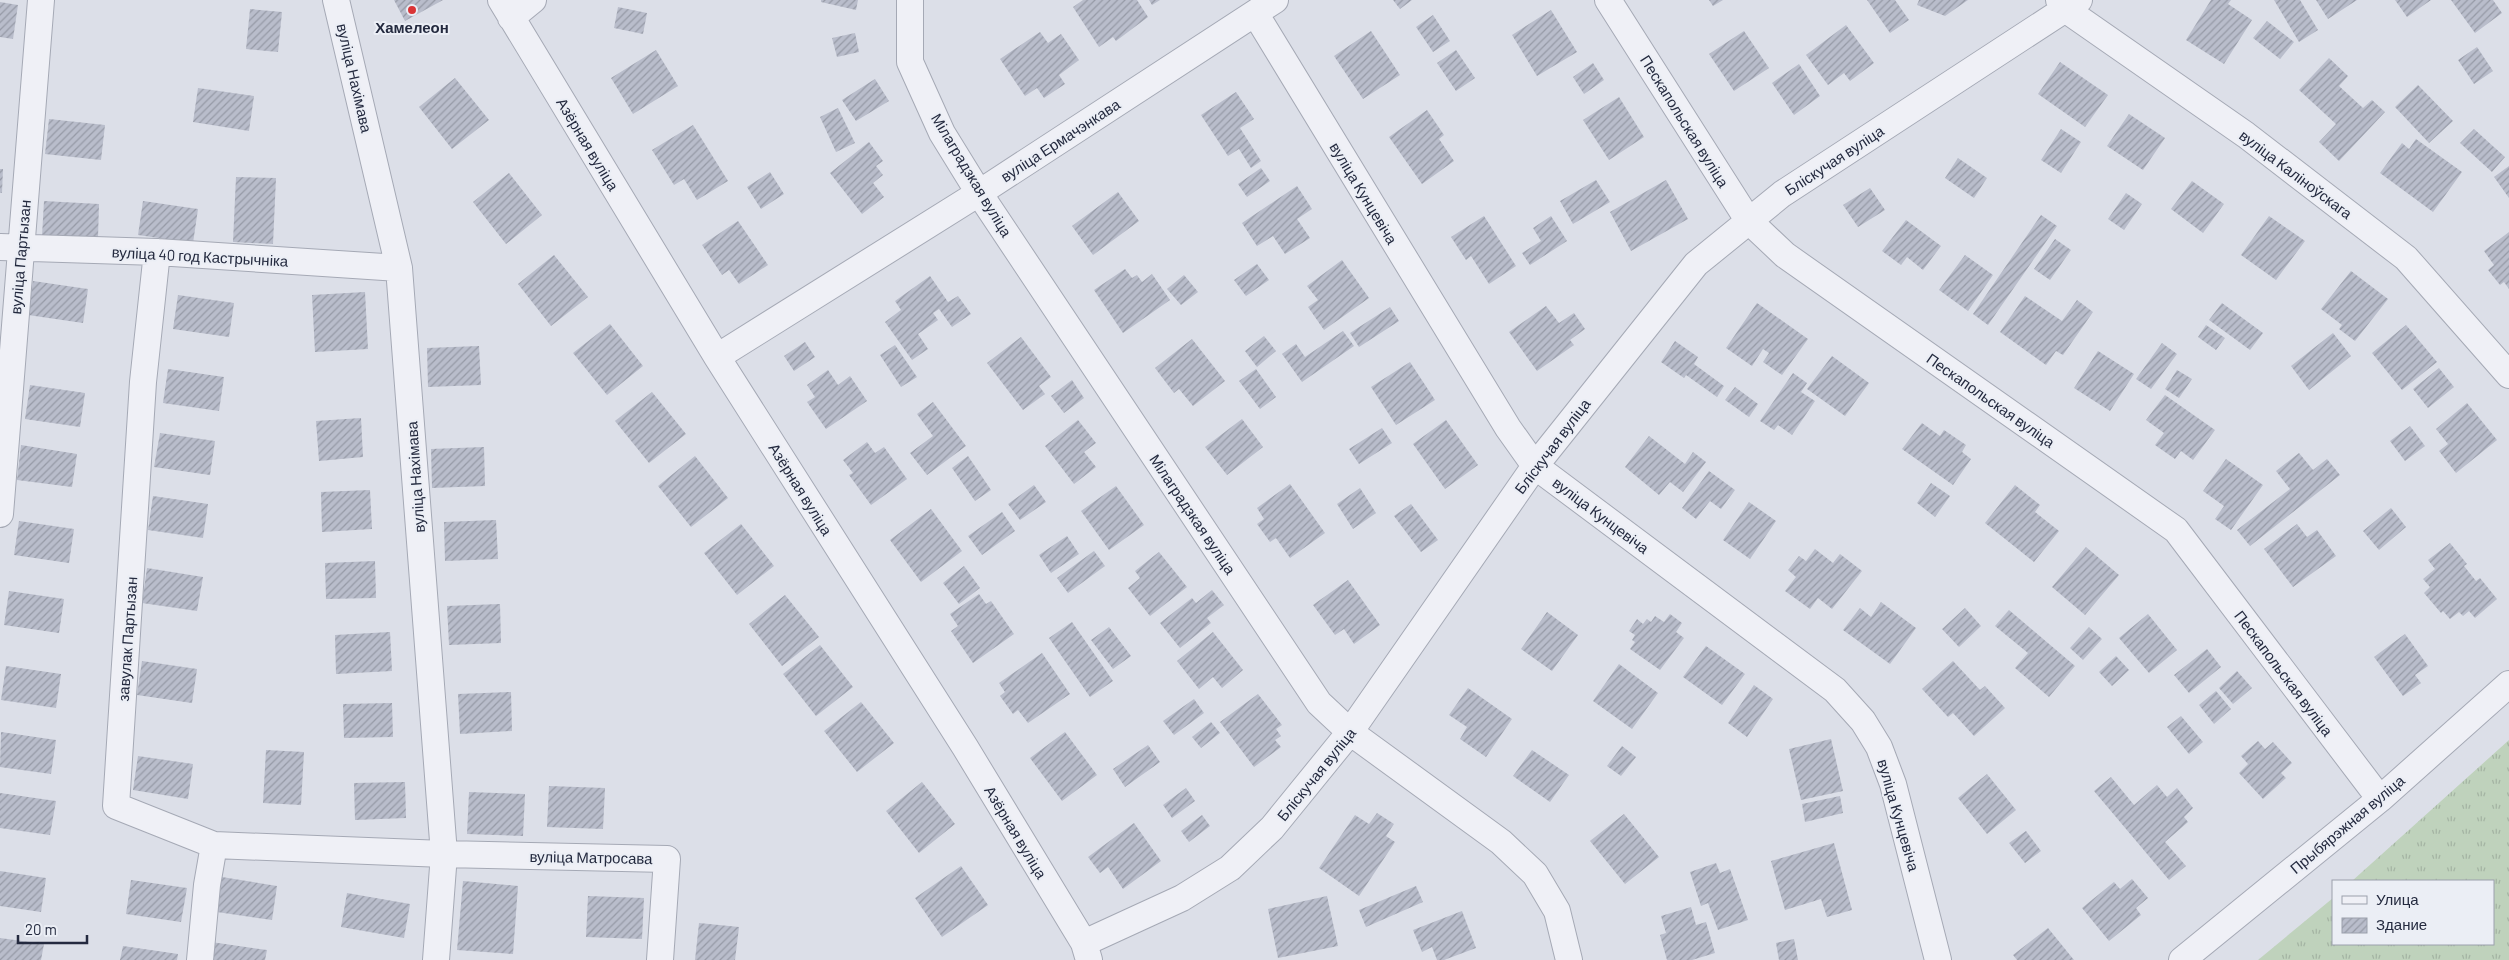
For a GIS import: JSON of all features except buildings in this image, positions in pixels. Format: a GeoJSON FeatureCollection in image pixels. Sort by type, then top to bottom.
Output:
{"type":"FeatureCollection","features":[{"type":"Feature","properties":{"kind":"street","name":"вуліца Партызан"},"geometry":{"type":"LineString","coordinates":[[0,514],[10,248],[41,0]]}},
{"type":"Feature","properties":{"kind":"street","name":"вуліца Нахімава"},"geometry":{"type":"LineString","coordinates":[[336,0],[399,268],[444,854],[436,960]]}},
{"type":"Feature","properties":{"kind":"street","name":"Азёрная вуліца"},"geometry":{"type":"LineString","coordinates":[[533,0],[506,9],[717,357],[965,747],[1086,952]]}},
{"type":"Feature","properties":{"kind":"street","name":"Мілаградзкая вуліца"},"geometry":{"type":"LineString","coordinates":[[910,0],[910,62],[942,133],[979,193],[1319,703],[1350,732],[1500,842],[1536,874],[1556,911],[1569,960]]}},
{"type":"Feature","properties":{"kind":"street","name":"Пескапольская вуліца"},"geometry":{"type":"LineString","coordinates":[[1608,0],[1748,220],[1784,255],[2176,530],[2380,799]]}},
{"type":"Feature","properties":{"kind":"street","name":"Бліскучая вуліца"},"geometry":{"type":"LineString","coordinates":[[1086,952],[1182,898],[1230,868],[1272,828],[1350,732],[1534,466],[1696,264],[1782,194],[2068,3]]}},
{"type":"Feature","properties":{"kind":"street","name":"вуліца Каліноўскага"},"geometry":{"type":"LineString","coordinates":[[2068,3],[2246,135],[2406,258],[2509,375]]}},
{"type":"Feature","properties":{"kind":"street","name":"вуліца Ермачэнкава"},"geometry":{"type":"LineString","coordinates":[[717,357],[979,193],[1265,7]]}},
{"type":"Feature","properties":{"kind":"street","name":"вуліца Кунцевіча"},"geometry":{"type":"LineString","coordinates":[[1265,7],[1508,428],[1534,466],[1835,690],[1863,721],[1879,746],[1893,784],[1938,960]]}},
{"type":"Feature","properties":{"kind":"street","name":"вуліца 40 год Кастрычніка"},"geometry":{"type":"LineString","coordinates":[[10,248],[157,252],[399,268]]}},
{"type":"Feature","properties":{"kind":"street","name":"завулак Партызан"},"geometry":{"type":"LineString","coordinates":[[157,252],[143,382],[116,806],[214,845]]}},
{"type":"Feature","properties":{"kind":"street","name":"Прыбярэжная вуліца"},"geometry":{"type":"LineString","coordinates":[[2182,960],[2380,799],[2509,684]]}},
{"type":"Feature","properties":{"kind":"street"},"geometry":{"type":"LineString","coordinates":[[200,960],[207,885],[214,845],[444,854]]}},
{"type":"Feature","properties":{"kind":"street","name":"вуліца Матросава"},"geometry":{"type":"LineString","coordinates":[[444,854],[667,859],[660,960]]}},
{"type":"Feature","properties":{"kind":"green space"},"geometry":{"type":"Polygon","coordinates":[[[2509,740],[2509,960],[2258,960],[2332,899],[2332,945],[2494,945],[2494,880],[2353,880],[2509,740]]]}},
{"type":"Feature","properties":{"kind":"place","name":"Хамелеон"},"geometry":{"type":"Point","coordinates":[412,10]}}]}
